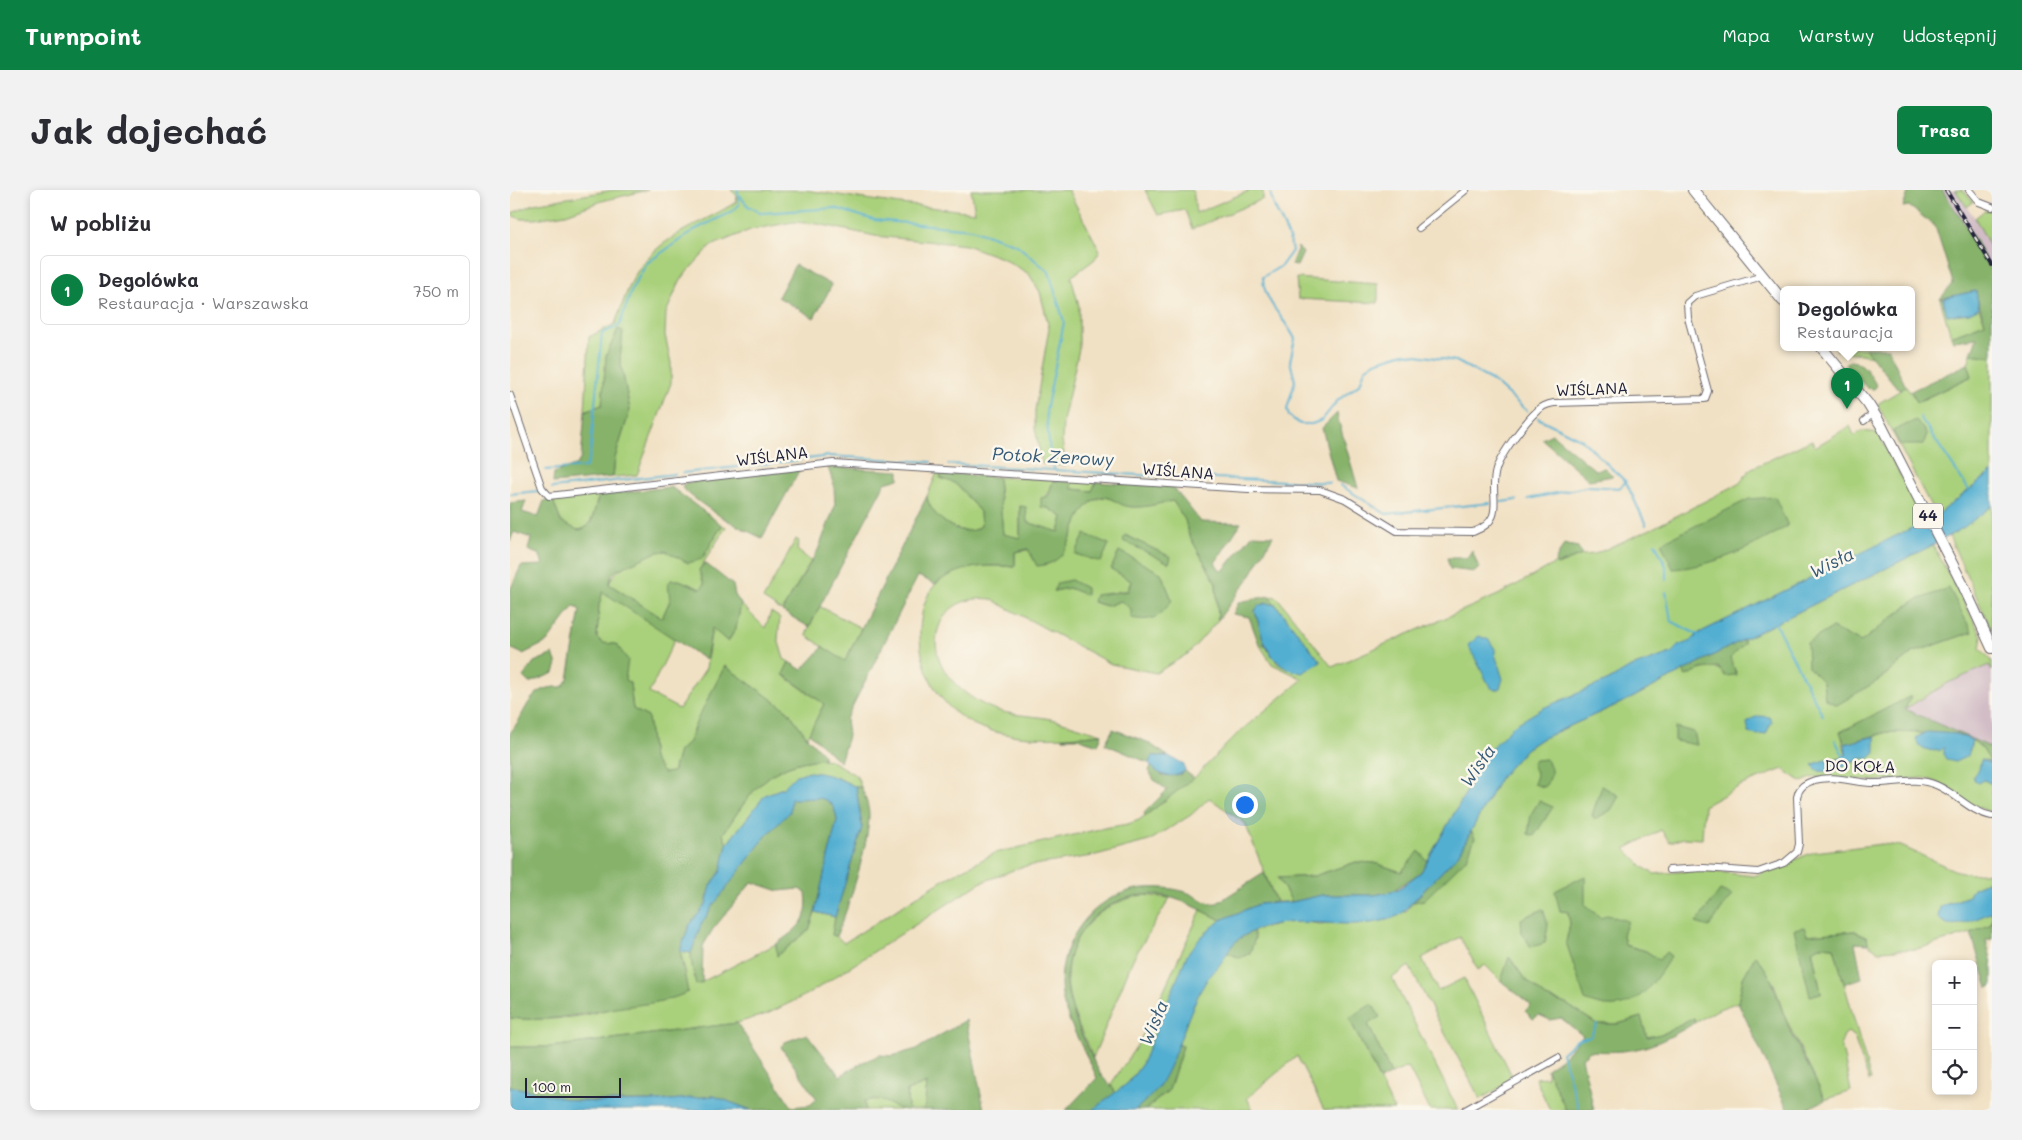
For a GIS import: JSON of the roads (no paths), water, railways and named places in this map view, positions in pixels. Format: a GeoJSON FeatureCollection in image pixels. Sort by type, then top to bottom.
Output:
{"type":"FeatureCollection","features":[{"type":"Feature","properties":{"kind":"main road"},"geometry":{"type":"LineString","coordinates":[[1693,190],[1780,296]]}},
{"type":"Feature","properties":{"kind":"main road","name":"44"},"geometry":{"type":"LineString","coordinates":[[1824,351],[1874,413],[1962,583],[1992,648]]}},
{"type":"Feature","properties":{"kind":"street"},"geometry":{"type":"LineString","coordinates":[[1419,228],[1466,190]]}},
{"type":"Feature","properties":{"kind":"street"},"geometry":{"type":"LineString","coordinates":[[1969,190],[1979,202],[1992,208]]}},
{"type":"Feature","properties":{"kind":"street","name":"WIŚLANA"},"geometry":{"type":"LineString","coordinates":[[510,394],[542,488],[549,496],[833,463],[1248,489],[1320,490],[1354,504],[1397,531],[1474,532],[1485,527],[1495,513],[1495,473],[1498,463],[1537,410],[1554,403],[1705,399],[1708,391],[1688,318],[1687,303],[1690,299],[1756,278],[1762,274]]}},
{"type":"Feature","properties":{"kind":"street"},"geometry":{"type":"LineString","coordinates":[[1864,421],[1874,413]]}},
{"type":"Feature","properties":{"kind":"street","name":"DO KOŁA"},"geometry":{"type":"LineString","coordinates":[[1669,870],[1724,868],[1742,872],[1758,872],[1784,863],[1797,852],[1800,844],[1796,797],[1798,790],[1816,779],[1872,783],[1924,782],[1935,784],[1972,808],[1992,816]]}},
{"type":"Feature","properties":{"kind":"street"},"geometry":{"type":"LineString","coordinates":[[1465,1110],[1558,1058]]}},
{"type":"Feature","properties":{"kind":"water"},"geometry":{"type":"Polygon","coordinates":[[[1976,291],[1979,308],[1969,313],[1947,315],[1943,300],[1947,297],[1976,291]]]}},
{"type":"Feature","properties":{"kind":"water","name":"Wisła"},"geometry":{"type":"Polygon","coordinates":[[[1992,472],[1992,506],[1963,528],[1632,698],[1541,739],[1526,749],[1500,778],[1458,855],[1400,915],[1364,924],[1288,923],[1269,926],[1251,932],[1238,940],[1210,975],[1200,991],[1166,1073],[1154,1093],[1135,1110],[1092,1110],[1128,1083],[1142,1064],[1187,955],[1201,937],[1221,920],[1259,904],[1292,902],[1322,895],[1374,895],[1391,892],[1400,888],[1421,872],[1469,787],[1480,760],[1513,726],[1543,708],[1609,680],[1629,668],[1671,653],[1678,646],[1691,641],[1699,633],[1936,516],[1992,472]]]}},
{"type":"Feature","properties":{"kind":"water"},"geometry":{"type":"Polygon","coordinates":[[[1267,603],[1276,605],[1321,662],[1302,673],[1290,669],[1274,658],[1261,633],[1255,611],[1258,606],[1267,603]]]}},
{"type":"Feature","properties":{"kind":"water"},"geometry":{"type":"Polygon","coordinates":[[[1479,636],[1489,640],[1495,649],[1503,679],[1500,688],[1495,690],[1490,687],[1468,645],[1479,636]]]}},
{"type":"Feature","properties":{"kind":"water"},"geometry":{"type":"Polygon","coordinates":[[[1760,716],[1769,717],[1772,721],[1766,734],[1756,735],[1749,733],[1747,723],[1753,718],[1760,716]]]}},
{"type":"Feature","properties":{"kind":"water"},"geometry":{"type":"Polygon","coordinates":[[[1926,732],[1956,734],[1972,740],[1968,756],[1955,762],[1947,760],[1944,756],[1944,747],[1940,751],[1925,750],[1919,746],[1916,738],[1926,732]]]}},
{"type":"Feature","properties":{"kind":"water"},"geometry":{"type":"Polygon","coordinates":[[[1875,736],[1875,753],[1868,759],[1862,758],[1832,772],[1819,771],[1812,765],[1829,758],[1838,760],[1846,755],[1845,744],[1875,736]]]}},
{"type":"Feature","properties":{"kind":"water"},"geometry":{"type":"Polygon","coordinates":[[[1152,756],[1168,756],[1184,764],[1185,771],[1170,776],[1161,774],[1149,763],[1152,756]]]}},
{"type":"Feature","properties":{"kind":"water"},"geometry":{"type":"Polygon","coordinates":[[[1981,760],[1992,764],[1992,784],[1984,780],[1979,783],[1975,781],[1973,776],[1979,769],[1981,760]]]}},
{"type":"Feature","properties":{"kind":"water"},"geometry":{"type":"Polygon","coordinates":[[[810,772],[834,777],[856,787],[862,827],[835,917],[815,912],[837,820],[835,811],[826,800],[814,798],[791,799],[790,812],[766,836],[712,907],[701,925],[691,953],[680,951],[689,926],[706,904],[711,886],[721,871],[727,844],[765,795],[783,788],[796,775],[810,772]]]}},
{"type":"Feature","properties":{"kind":"water"},"geometry":{"type":"Polygon","coordinates":[[[1992,880],[1992,912],[1972,921],[1956,924],[1943,922],[1938,917],[1940,907],[1969,896],[1973,888],[1992,880]]]}},
{"type":"Feature","properties":{"kind":"water"},"geometry":{"type":"Polygon","coordinates":[[[510,1086],[575,1101],[658,1101],[714,1096],[751,1110],[510,1110],[510,1086]]]}},
{"type":"Feature","properties":{"kind":"waterway"},"geometry":{"type":"LineString","coordinates":[[546,470],[586,467],[590,455],[602,333],[619,326],[633,287],[647,263],[694,230],[731,212],[739,205],[737,190]]}},
{"type":"Feature","properties":{"kind":"waterway"},"geometry":{"type":"LineString","coordinates":[[1270,190],[1271,198],[1288,235],[1292,251],[1281,266],[1263,277],[1270,302],[1295,339],[1290,361],[1295,381],[1287,409],[1289,416],[1300,424],[1312,424],[1322,420],[1338,400],[1360,384],[1365,369],[1375,362],[1404,353],[1456,361],[1493,381],[1527,411]]}},
{"type":"Feature","properties":{"kind":"waterway"},"geometry":{"type":"LineString","coordinates":[[739,195],[748,206],[762,213],[835,208],[874,220],[972,229],[1017,245],[1049,272],[1064,322],[1046,411],[1050,454],[1054,468]]}},
{"type":"Feature","properties":{"kind":"waterway"},"geometry":{"type":"LineString","coordinates":[[1920,417],[1969,490]]}},
{"type":"Feature","properties":{"kind":"waterway"},"geometry":{"type":"LineString","coordinates":[[1538,418],[1582,440],[1626,482],[1646,525]]}},
{"type":"Feature","properties":{"kind":"waterway"},"geometry":{"type":"LineString","coordinates":[[807,459],[829,456],[931,462]]}},
{"type":"Feature","properties":{"kind":"waterway"},"geometry":{"type":"LineString","coordinates":[[683,473],[800,460]]}},
{"type":"Feature","properties":{"kind":"waterway","name":"Potok Zerowy"},"geometry":{"type":"LineString","coordinates":[[948,464],[1156,476]]}},
{"type":"Feature","properties":{"kind":"waterway"},"geometry":{"type":"LineString","coordinates":[[552,488],[675,474]]}},
{"type":"Feature","properties":{"kind":"waterway"},"geometry":{"type":"LineString","coordinates":[[1169,476],[1330,483]]}},
{"type":"Feature","properties":{"kind":"waterway"},"geometry":{"type":"LineString","coordinates":[[1528,499],[1590,486],[1619,488],[1626,482]]}},
{"type":"Feature","properties":{"kind":"waterway"},"geometry":{"type":"LineString","coordinates":[[1340,485],[1386,514],[1490,503]]}},
{"type":"Feature","properties":{"kind":"waterway","name":"Potok Zerowy"},"geometry":{"type":"LineString","coordinates":[[510,494],[538,491]]}},
{"type":"Feature","properties":{"kind":"waterway"},"geometry":{"type":"LineString","coordinates":[[1501,502],[1517,500]]}},
{"type":"Feature","properties":{"kind":"waterway"},"geometry":{"type":"LineString","coordinates":[[1655,543],[1666,566],[1666,580]]}},
{"type":"Feature","properties":{"kind":"waterway"},"geometry":{"type":"LineString","coordinates":[[1666,592],[1671,621],[1698,635]]}},
{"type":"Feature","properties":{"kind":"waterway"},"geometry":{"type":"LineString","coordinates":[[1775,623],[1823,716]]}},
{"type":"Feature","properties":{"kind":"waterway"},"geometry":{"type":"LineString","coordinates":[[1835,740],[1844,757]]}},
{"type":"Feature","properties":{"kind":"waterway"},"geometry":{"type":"LineString","coordinates":[[1579,1110],[1562,1053],[1577,1040],[1590,1037],[1597,1024]]}},
{"type":"Feature","properties":{"kind":"railway"},"geometry":{"type":"LineString","coordinates":[[1946,190],[1992,265]]}},
{"type":"Feature","properties":{"kind":"place","name":"Degolówka"},"geometry":{"type":"Point","coordinates":[1847,409]}}]}
